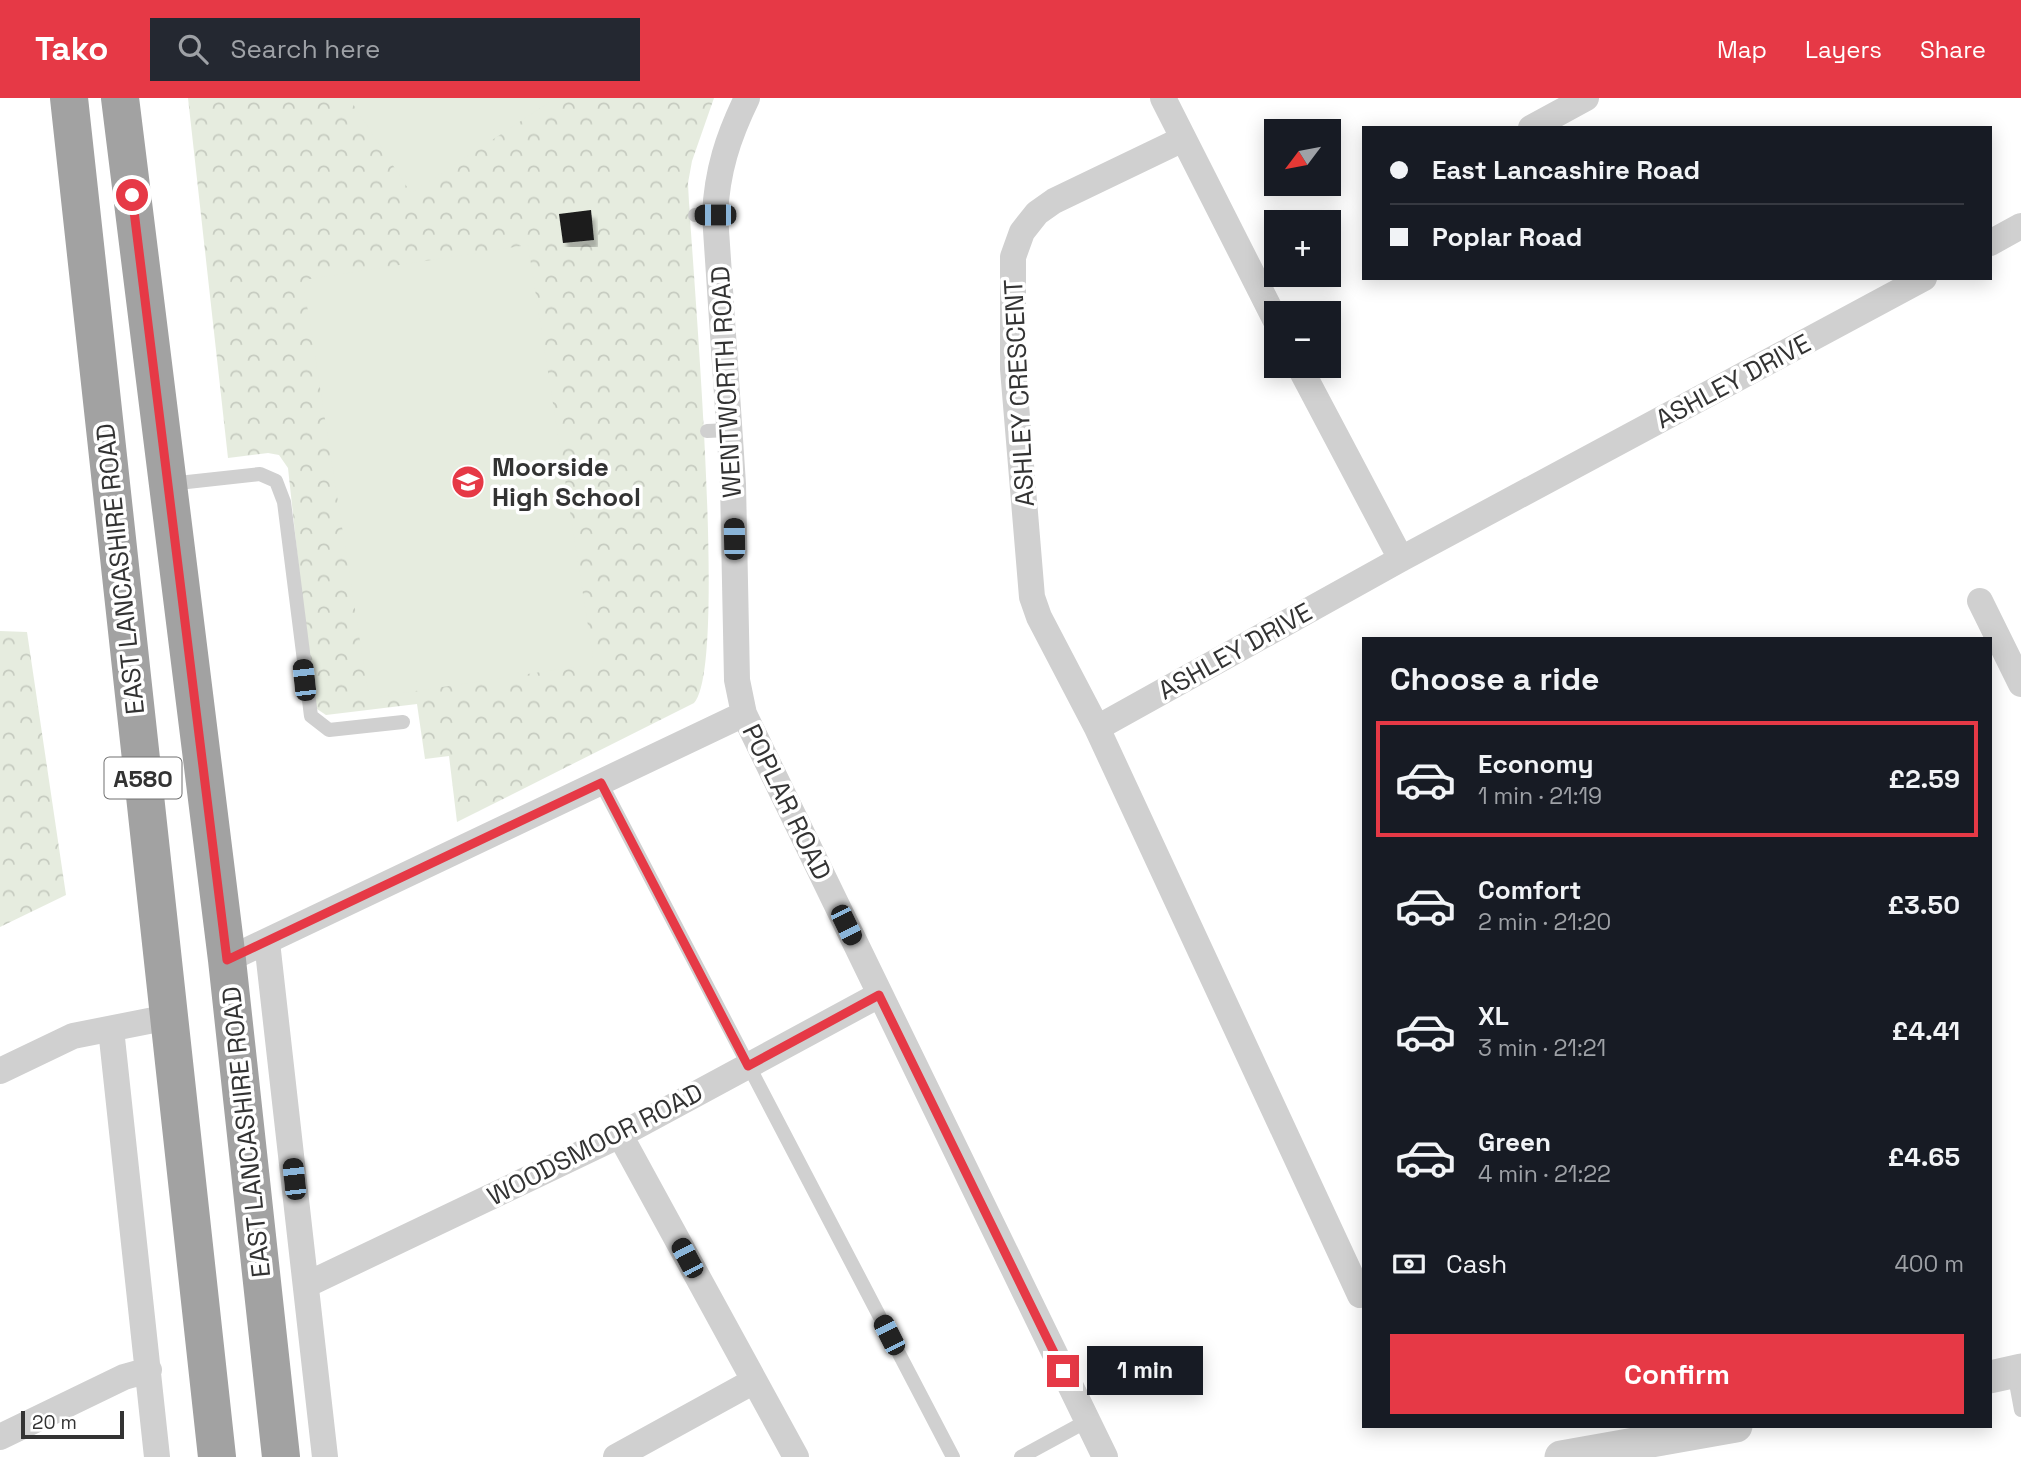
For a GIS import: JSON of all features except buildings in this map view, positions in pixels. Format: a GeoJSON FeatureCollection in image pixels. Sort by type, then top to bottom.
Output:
{"type":"FeatureCollection","features":[{"type":"Feature","properties":{"kind":"highway","name":"EAST LANCASHIRE ROAD"},"geometry":{"type":"LineString","coordinates":[[69,98],[217,1457]]}},
{"type":"Feature","properties":{"kind":"highway","name":"EAST LANCASHIRE ROAD"},"geometry":{"type":"LineString","coordinates":[[120,98],[227,960],[281,1457]]}},
{"type":"Feature","properties":{"kind":"street","name":"WENTWORTH ROAD"},"geometry":{"type":"LineString","coordinates":[[744,714],[737,680],[733,484],[718,431],[705,215],[717,181],[726,141],[747,98]]}},
{"type":"Feature","properties":{"kind":"street"},"geometry":{"type":"LineString","coordinates":[[1163,98],[1266,301]]}},
{"type":"Feature","properties":{"kind":"street"},"geometry":{"type":"LineString","coordinates":[[1535,126],[1586,98]]}},
{"type":"Feature","properties":{"kind":"street","name":"ASHLEY CRESCENT"},"geometry":{"type":"LineString","coordinates":[[1097,728],[1039,617],[1032,597],[1013,369],[1013,257],[1022,232],[1037,213],[1054,201],[1183,139]]}},
{"type":"Feature","properties":{"kind":"street"},"geometry":{"type":"LineString","coordinates":[[1992,242],[2021,226]]}},
{"type":"Feature","properties":{"kind":"street","name":"ASHLEY DRIVE"},"geometry":{"type":"LineString","coordinates":[[1097,728],[1401,559],[1919,280]]}},
{"type":"Feature","properties":{"kind":"street"},"geometry":{"type":"LineString","coordinates":[[1305,378],[1401,559]]}},
{"type":"Feature","properties":{"kind":"street"},"geometry":{"type":"LineString","coordinates":[[1980,601],[2021,684]]}},
{"type":"Feature","properties":{"kind":"street"},"geometry":{"type":"LineString","coordinates":[[227,960],[744,714]]}},
{"type":"Feature","properties":{"kind":"street","name":"POPLAR ROAD"},"geometry":{"type":"LineString","coordinates":[[744,714],[1105,1457]]}},
{"type":"Feature","properties":{"kind":"street"},"geometry":{"type":"LineString","coordinates":[[1097,728],[1360,1295]]}},
{"type":"Feature","properties":{"kind":"street"},"geometry":{"type":"LineString","coordinates":[[267,942],[325,1457]]}},
{"type":"Feature","properties":{"kind":"street","name":"WOODSMOOR ROAD"},"geometry":{"type":"LineString","coordinates":[[306,1284],[620,1135],[879,995]]}},
{"type":"Feature","properties":{"kind":"street"},"geometry":{"type":"LineString","coordinates":[[0,1071],[73,1036],[169,1017]]}},
{"type":"Feature","properties":{"kind":"street"},"geometry":{"type":"LineString","coordinates":[[111,1028],[157,1457]]}},
{"type":"Feature","properties":{"kind":"street"},"geometry":{"type":"LineString","coordinates":[[620,1135],[796,1457]]}},
{"type":"Feature","properties":{"kind":"street"},"geometry":{"type":"LineString","coordinates":[[0,1437],[124,1377],[149,1370]]}},
{"type":"Feature","properties":{"kind":"street"},"geometry":{"type":"LineString","coordinates":[[616,1457],[754,1381]]}},
{"type":"Feature","properties":{"kind":"street"},"geometry":{"type":"LineString","coordinates":[[1562,1457],[1672,1448],[1730,1428]]}},
{"type":"Feature","properties":{"kind":"lane"},"geometry":{"type":"LineString","coordinates":[[168,484],[260,474],[276,481],[284,502],[311,716],[328,730],[402,722]]}},
{"type":"Feature","properties":{"kind":"lane"},"geometry":{"type":"LineString","coordinates":[[601,783],[953,1457]]}},
{"type":"Feature","properties":{"kind":"lane"},"geometry":{"type":"LineString","coordinates":[[2008,1373],[2021,1410]]}},
{"type":"Feature","properties":{"kind":"lane"},"geometry":{"type":"LineString","coordinates":[[1021,1457],[1087,1421]]}},
{"type":"Feature","properties":{"kind":"green space","name":"Moorside High School"},"geometry":{"type":"Polygon","coordinates":[[[188,98],[714,98],[692,161],[688,183],[708,542],[708,616],[704,673],[694,703],[457,822],[449,756],[425,759],[417,704],[326,715],[317,709],[313,699],[288,468],[279,455],[268,453],[228,458],[188,98]]]}},
{"type":"Feature","properties":{"kind":"green space"},"geometry":{"type":"Polygon","coordinates":[[[349,98],[556,98],[411,193],[349,98]]]}},
{"type":"Feature","properties":{"kind":"green space"},"geometry":{"type":"Polygon","coordinates":[[[528,245],[594,664],[369,698],[303,280],[528,245]]]}},
{"type":"Feature","properties":{"kind":"green space"},"geometry":{"type":"Polygon","coordinates":[[[0,631],[27,632],[66,895],[0,927],[0,631]]]}},
{"type":"Feature","properties":{"kind":"place","name":"Moorside High School"},"geometry":{"type":"Point","coordinates":[468,482]}},
{"type":"Feature","properties":{"kind":"route"},"geometry":{"type":"LineString","coordinates":[[132,195],[227,960],[601,783],[748,1066],[879,995],[1063,1371]]}}]}
